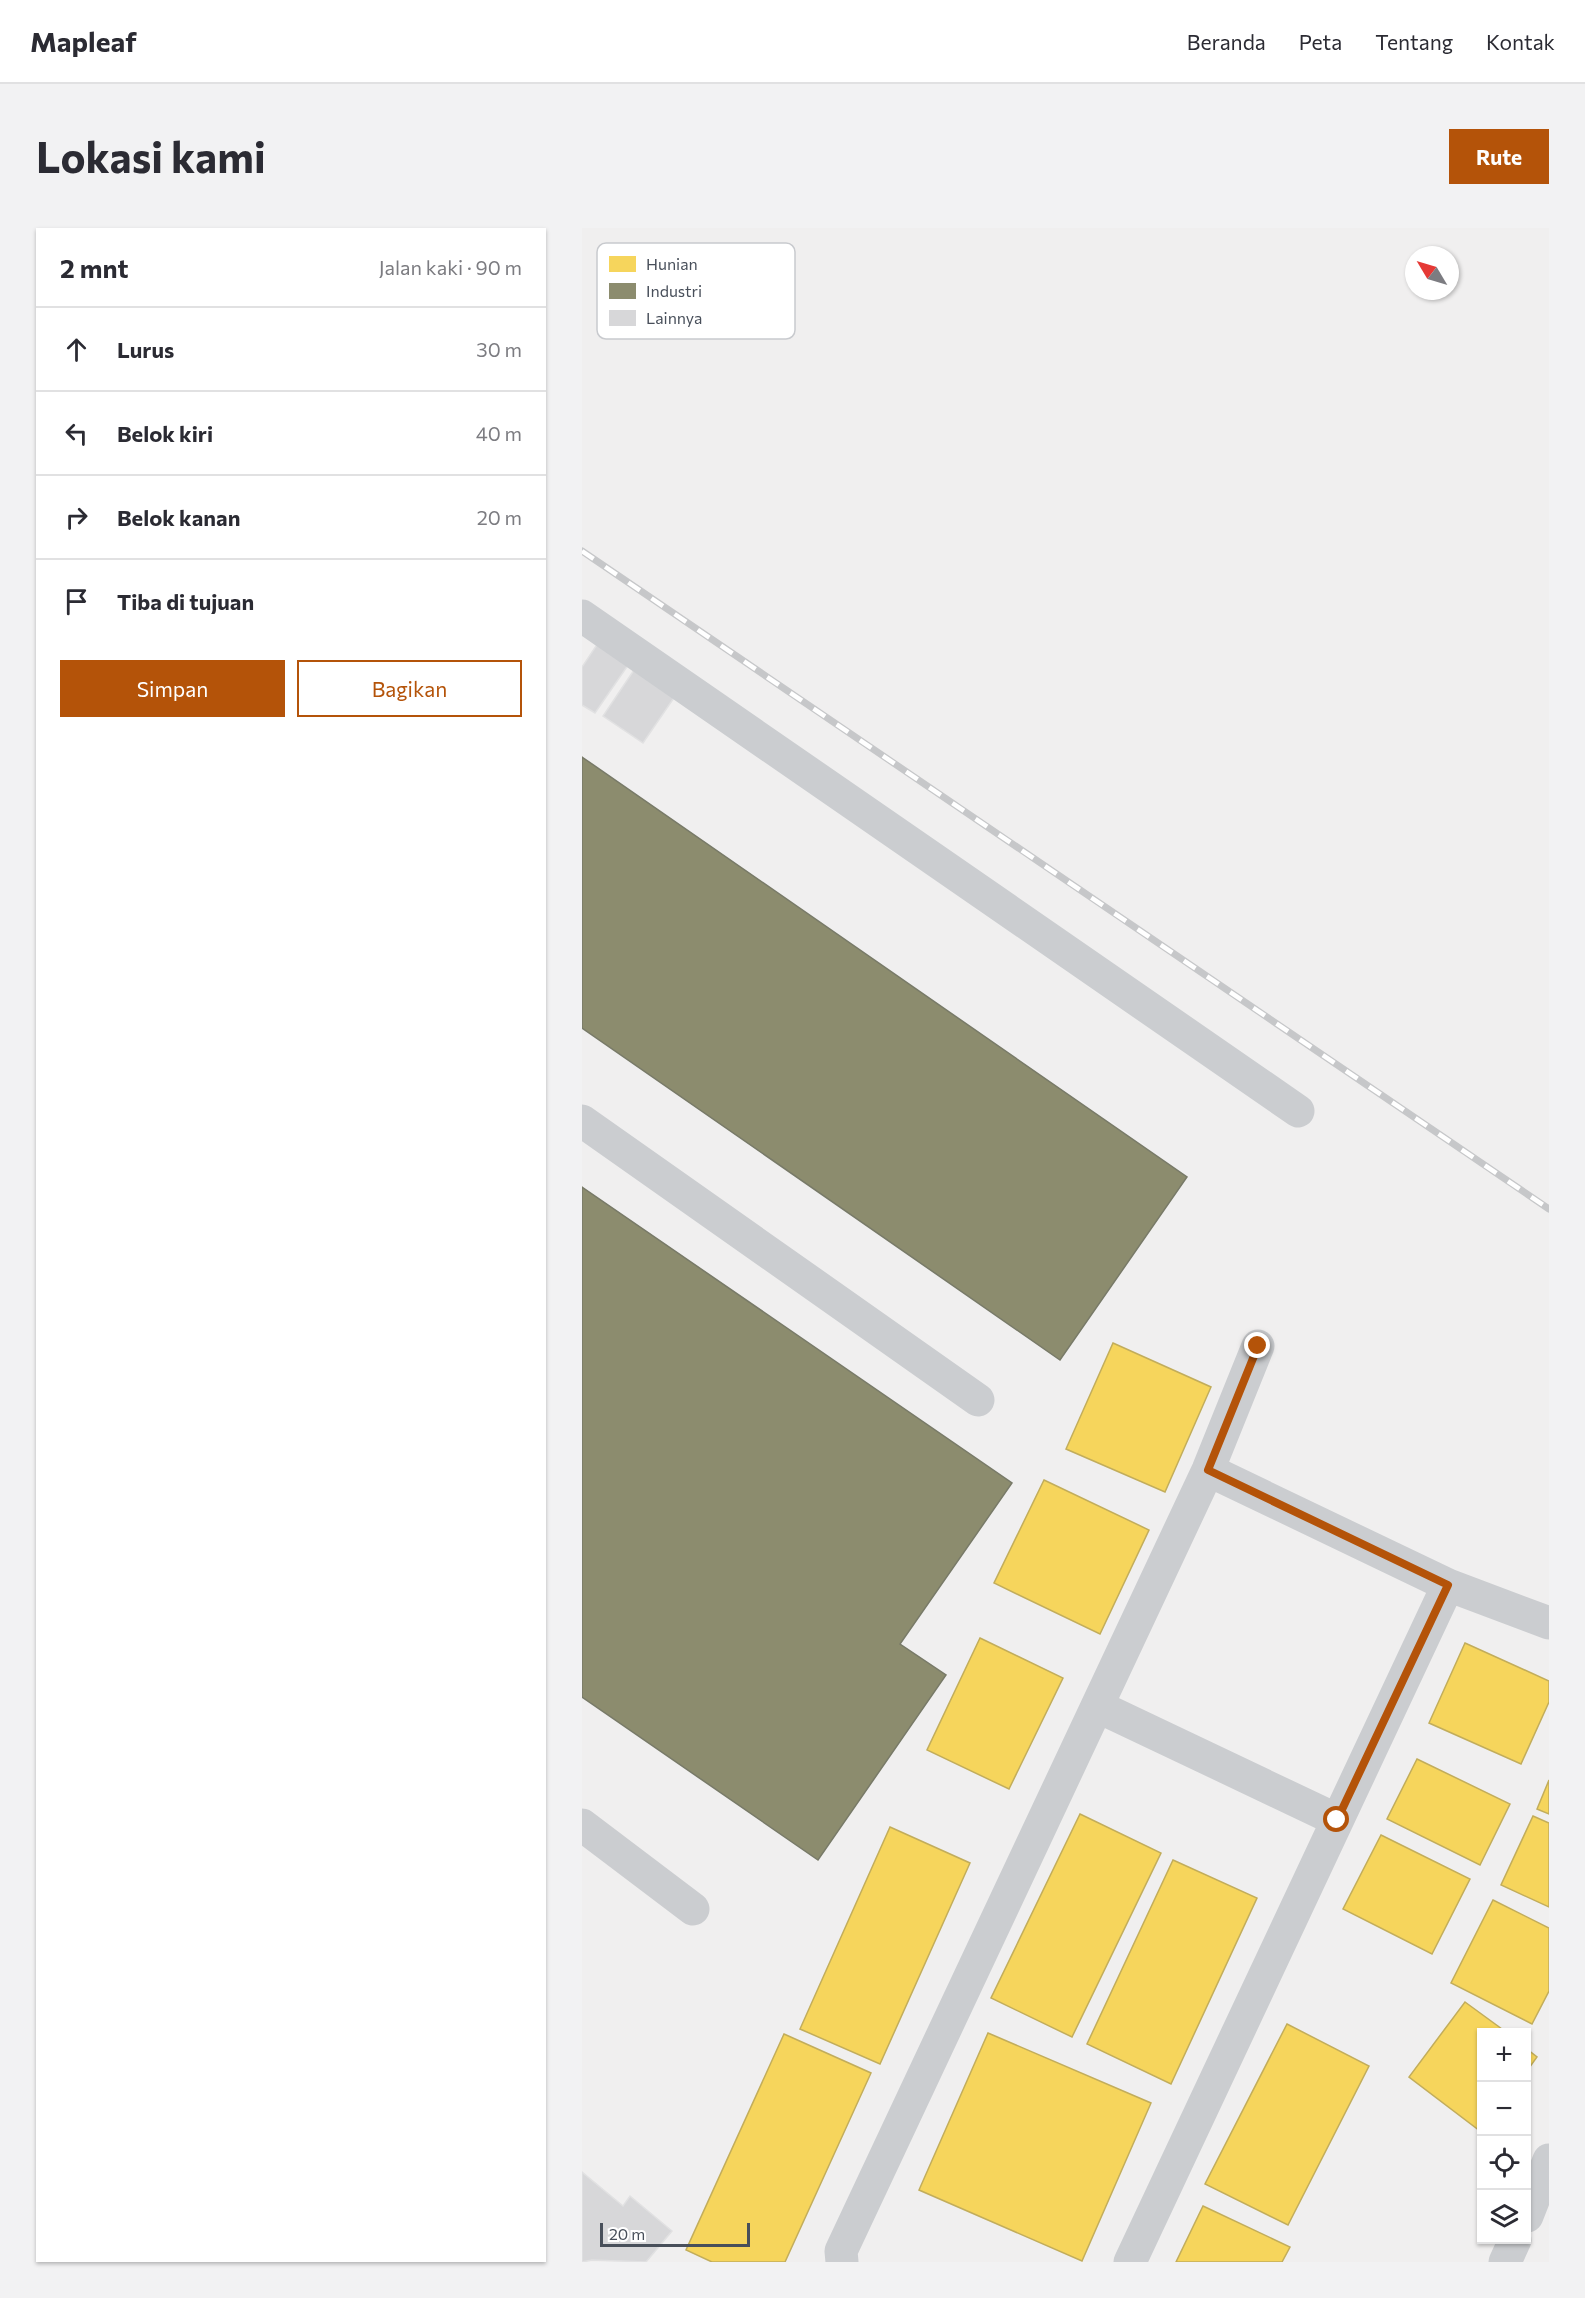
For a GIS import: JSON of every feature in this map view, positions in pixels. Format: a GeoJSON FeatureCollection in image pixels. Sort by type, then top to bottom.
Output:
{"type":"FeatureCollection","features":[{"type":"Feature","properties":{"kind":"street"},"geometry":{"type":"LineString","coordinates":[[582,616],[1298,1111]]}},
{"type":"Feature","properties":{"kind":"street"},"geometry":{"type":"LineString","coordinates":[[582,1120],[978,1400]]}},
{"type":"Feature","properties":{"kind":"street"},"geometry":{"type":"LineString","coordinates":[[842,2262],[841,2251],[1208,1470],[1258,1346]]}},
{"type":"Feature","properties":{"kind":"street"},"geometry":{"type":"LineString","coordinates":[[1208,1470],[1448,1585],[1549,1623]]}},
{"type":"Feature","properties":{"kind":"street"},"geometry":{"type":"LineString","coordinates":[[1130,2262],[1448,1585]]}},
{"type":"Feature","properties":{"kind":"street"},"geometry":{"type":"LineString","coordinates":[[1097,1706],[1337,1820]]}},
{"type":"Feature","properties":{"kind":"street"},"geometry":{"type":"LineString","coordinates":[[582,1825],[693,1909]]}},
{"type":"Feature","properties":{"kind":"street"},"geometry":{"type":"LineString","coordinates":[[1531,2206],[1549,2160]]}},
{"type":"Feature","properties":{"kind":"street"},"geometry":{"type":"LineString","coordinates":[[1505,2262],[1513,2244]]}},
{"type":"Feature","properties":{"kind":"building: Hunian"},"geometry":{"type":"Polygon","coordinates":[[[1113,1343],[1211,1387],[1165,1492],[1066,1449],[1113,1343]]]}},
{"type":"Feature","properties":{"kind":"building: Hunian"},"geometry":{"type":"Polygon","coordinates":[[[1044,1480],[1149,1530],[1100,1634],[994,1583],[1044,1480]]]}},
{"type":"Feature","properties":{"kind":"building: Hunian"},"geometry":{"type":"Polygon","coordinates":[[[980,1638],[1063,1678],[1009,1789],[927,1750],[980,1638]]]}},
{"type":"Feature","properties":{"kind":"building: Hunian"},"geometry":{"type":"Polygon","coordinates":[[[1465,1643],[1549,1681],[1549,1702],[1521,1764],[1429,1723],[1465,1643]]]}},
{"type":"Feature","properties":{"kind":"building: Hunian"},"geometry":{"type":"Polygon","coordinates":[[[1417,1759],[1510,1804],[1480,1865],[1387,1819],[1417,1759]]]}},
{"type":"Feature","properties":{"kind":"building: Hunian"},"geometry":{"type":"Polygon","coordinates":[[[1549,1780],[1549,1814],[1537,1809],[1549,1780]]]}},
{"type":"Feature","properties":{"kind":"building: Hunian"},"geometry":{"type":"Polygon","coordinates":[[[1080,1814],[1161,1853],[1072,2037],[991,1998],[1080,1814]]]}},
{"type":"Feature","properties":{"kind":"building: Hunian"},"geometry":{"type":"Polygon","coordinates":[[[1533,1816],[1549,1823],[1549,1907],[1501,1885],[1533,1816]]]}},
{"type":"Feature","properties":{"kind":"building: Hunian"},"geometry":{"type":"Polygon","coordinates":[[[890,1827],[970,1863],[880,2064],[800,2029],[890,1827]]]}},
{"type":"Feature","properties":{"kind":"building: Hunian"},"geometry":{"type":"Polygon","coordinates":[[[1381,1835],[1470,1879],[1432,1954],[1343,1909],[1381,1835]]]}},
{"type":"Feature","properties":{"kind":"building: Hunian"},"geometry":{"type":"Polygon","coordinates":[[[1173,1860],[1257,1898],[1171,2084],[1087,2044],[1173,1860]]]}},
{"type":"Feature","properties":{"kind":"building: Hunian"},"geometry":{"type":"Polygon","coordinates":[[[1493,1900],[1549,1928],[1549,1991],[1532,2024],[1451,1983],[1493,1900]]]}},
{"type":"Feature","properties":{"kind":"building: Hunian"},"geometry":{"type":"Polygon","coordinates":[[[1465,2002],[1501,2028],[1477,2028],[1477,2129],[1409,2077],[1465,2002]]]}},
{"type":"Feature","properties":{"kind":"building: Hunian"},"geometry":{"type":"Polygon","coordinates":[[[1287,2024],[1369,2066],[1288,2225],[1205,2184],[1287,2024]]]}},
{"type":"Feature","properties":{"kind":"building: Hunian"},"geometry":{"type":"Polygon","coordinates":[[[988,2033],[1151,2103],[1082,2261],[919,2190],[988,2033]]]}},
{"type":"Feature","properties":{"kind":"building: Hunian"},"geometry":{"type":"Polygon","coordinates":[[[784,2034],[871,2073],[785,2262],[712,2262],[686,2250],[784,2034]]]}},
{"type":"Feature","properties":{"kind":"building: Hunian"},"geometry":{"type":"Polygon","coordinates":[[[1531,2052],[1537,2057],[1531,2065],[1531,2052]]]}},
{"type":"Feature","properties":{"kind":"building: Hunian"},"geometry":{"type":"Polygon","coordinates":[[[1203,2206],[1290,2247],[1282,2262],[1176,2262],[1203,2206]]]}},
{"type":"Feature","properties":{"kind":"building: Industri"},"geometry":{"type":"Polygon","coordinates":[[[582,757],[1187,1177],[1060,1360],[582,1028],[582,757]]]}},
{"type":"Feature","properties":{"kind":"building: Industri"},"geometry":{"type":"Polygon","coordinates":[[[582,1187],[1012,1483],[900,1644],[946,1675],[818,1860],[582,1697],[582,1187]]]}},
{"type":"Feature","properties":{"kind":"building: Lainnya"},"geometry":{"type":"Polygon","coordinates":[[[600,640],[631,661],[595,713],[582,705],[582,667],[600,640]]]}},
{"type":"Feature","properties":{"kind":"building: Lainnya"},"geometry":{"type":"Polygon","coordinates":[[[638,664],[678,692],[643,743],[603,716],[638,664]]]}},
{"type":"Feature","properties":{"kind":"building: Lainnya"},"geometry":{"type":"Polygon","coordinates":[[[582,2172],[623,2206],[630,2196],[672,2231],[646,2262],[592,2260],[582,2262],[582,2172]]]}},
{"type":"Feature","properties":{"kind":"railway"},"geometry":{"type":"LineString","coordinates":[[582,551],[1549,1209]]}},
{"type":"Feature","properties":{"kind":"route"},"geometry":{"type":"LineString","coordinates":[[1258,1346],[1208,1470],[1448,1585],[1337,1820]]}}]}
